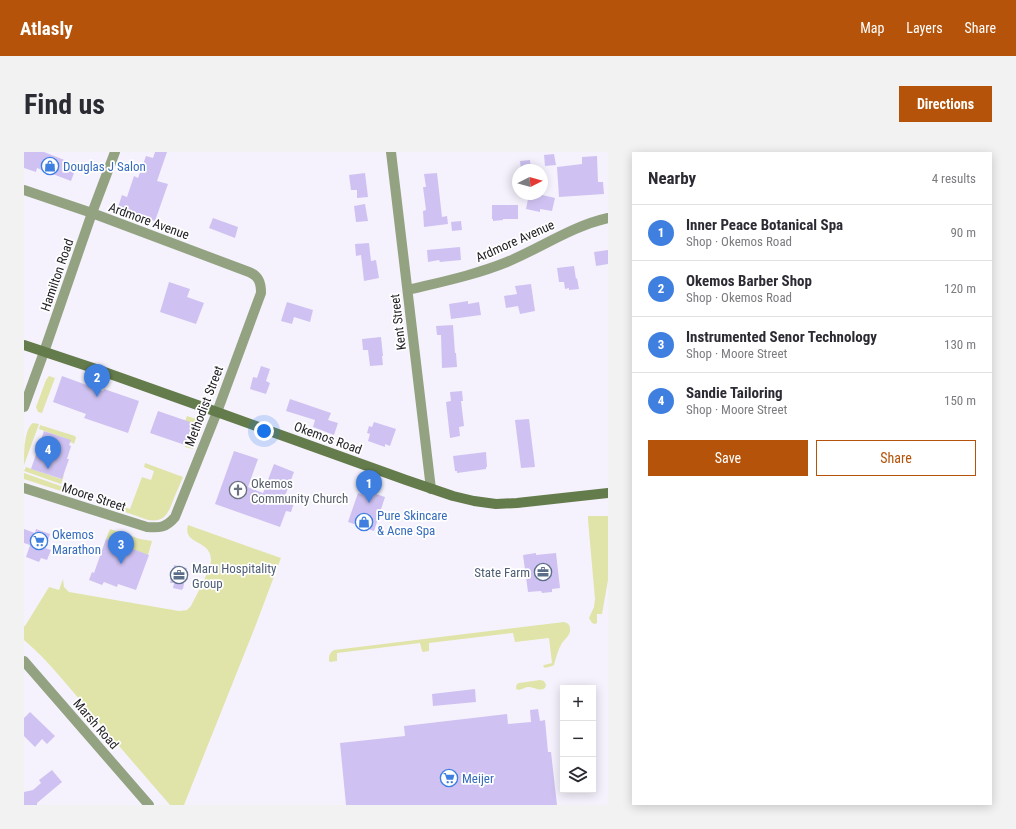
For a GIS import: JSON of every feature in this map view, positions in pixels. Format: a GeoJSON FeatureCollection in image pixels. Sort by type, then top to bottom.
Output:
{"type":"FeatureCollection","features":[{"type":"Feature","properties":{"kind":"main road","name":"Okemos Road"},"geometry":{"type":"LineString","coordinates":[[24,345],[217,412],[431,489],[474,502],[496,504],[517,503],[608,493]]}},
{"type":"Feature","properties":{"kind":"street","name":"Hamilton Road"},"geometry":{"type":"LineString","coordinates":[[24,407],[115,152]]}},
{"type":"Feature","properties":{"kind":"street","name":"Kent Street"},"geometry":{"type":"LineString","coordinates":[[391,152],[431,489]]}},
{"type":"Feature","properties":{"kind":"street","name":"Ardmore Avenue"},"geometry":{"type":"LineString","coordinates":[[24,190],[92,213],[249,272],[256,276],[260,284]]}},
{"type":"Feature","properties":{"kind":"street","name":"Ardmore Avenue"},"geometry":{"type":"LineString","coordinates":[[408,290],[488,269],[509,261],[576,228],[608,218]]}},
{"type":"Feature","properties":{"kind":"street","name":"Methodist Street"},"geometry":{"type":"LineString","coordinates":[[157,528],[163,527],[174,517],[217,412],[261,293],[260,284]]}},
{"type":"Feature","properties":{"kind":"street","name":"Moore Street"},"geometry":{"type":"LineString","coordinates":[[24,488],[147,527],[157,528]]}},
{"type":"Feature","properties":{"kind":"street","name":"Marsh Road"},"geometry":{"type":"LineString","coordinates":[[24,661],[149,805]]}},
{"type":"Feature","properties":{"kind":"green space"},"geometry":{"type":"Polygon","coordinates":[[[49,376],[55,378],[42,413],[38,412],[36,407],[46,380],[49,376]]]}},
{"type":"Feature","properties":{"kind":"green space"},"geometry":{"type":"Polygon","coordinates":[[[187,416],[203,423],[193,449],[185,447],[192,424],[185,421],[187,416]]]}},
{"type":"Feature","properties":{"kind":"green space"},"geometry":{"type":"Polygon","coordinates":[[[33,423],[39,424],[24,465],[26,436],[30,426],[33,423]]]}},
{"type":"Feature","properties":{"kind":"green space"},"geometry":{"type":"Polygon","coordinates":[[[40,425],[75,436],[76,438],[74,444],[70,442],[70,440],[39,429],[40,425]]]}},
{"type":"Feature","properties":{"kind":"green space"},"geometry":{"type":"Polygon","coordinates":[[[145,463],[183,477],[166,515],[159,520],[148,520],[111,507],[112,503],[130,509],[142,477],[151,480],[154,471],[144,467],[145,463]]]}},
{"type":"Feature","properties":{"kind":"green space"},"geometry":{"type":"Polygon","coordinates":[[[26,467],[61,479],[64,475],[61,484],[24,471],[26,467]]]}},
{"type":"Feature","properties":{"kind":"green space"},"geometry":{"type":"Polygon","coordinates":[[[24,473],[69,489],[74,493],[73,495],[24,479],[24,473]]]}},
{"type":"Feature","properties":{"kind":"green space"},"geometry":{"type":"Polygon","coordinates":[[[588,516],[608,516],[608,580],[602,614],[597,614],[597,623],[595,624],[592,623],[589,618],[594,607],[595,599],[588,516]]]}},
{"type":"Feature","properties":{"kind":"green space"},"geometry":{"type":"Polygon","coordinates":[[[188,525],[281,558],[184,805],[170,805],[60,676],[24,640],[24,626],[49,587],[59,590],[63,579],[64,587],[69,592],[179,611],[187,610],[191,606],[203,583],[209,570],[211,560],[210,553],[207,548],[189,536],[187,531],[188,525]]]}},
{"type":"Feature","properties":{"kind":"green space"},"geometry":{"type":"Polygon","coordinates":[[[110,529],[140,539],[152,541],[148,555],[106,539],[110,529]]]}},
{"type":"Feature","properties":{"kind":"green space"},"geometry":{"type":"Polygon","coordinates":[[[564,622],[569,626],[570,633],[562,643],[554,665],[545,668],[543,666],[544,665],[552,663],[549,638],[515,642],[513,633],[429,643],[429,651],[423,652],[420,643],[337,653],[337,661],[329,661],[331,652],[334,650],[564,622]]]}},
{"type":"Feature","properties":{"kind":"green space"},"geometry":{"type":"Polygon","coordinates":[[[540,680],[544,681],[546,685],[543,689],[526,687],[519,690],[516,689],[517,684],[519,683],[540,680]]]}},
{"type":"Feature","properties":{"kind":"building","name":"Douglas J Salon"},"geometry":{"type":"Polygon","coordinates":[[[24,152],[44,152],[77,165],[71,181],[37,168],[36,172],[24,168],[24,152]]]}},
{"type":"Feature","properties":{"kind":"building"},"geometry":{"type":"Polygon","coordinates":[[[155,152],[167,152],[157,181],[168,184],[155,221],[118,207],[122,195],[127,197],[134,176],[138,178],[146,156],[153,158],[155,152]]]}},
{"type":"Feature","properties":{"kind":"building"},"geometry":{"type":"Polygon","coordinates":[[[554,154],[556,165],[548,166],[548,164],[545,164],[544,155],[554,154]]]}},
{"type":"Feature","properties":{"kind":"building"},"geometry":{"type":"Polygon","coordinates":[[[597,156],[598,182],[603,182],[604,194],[559,197],[557,167],[582,164],[582,157],[597,156]]]}},
{"type":"Feature","properties":{"kind":"building"},"geometry":{"type":"Polygon","coordinates":[[[530,160],[530,164],[520,164],[520,161],[530,160]]]}},
{"type":"Feature","properties":{"kind":"building"},"geometry":{"type":"Polygon","coordinates":[[[365,173],[368,197],[357,198],[357,190],[351,190],[349,175],[365,173]]]}},
{"type":"Feature","properties":{"kind":"building"},"geometry":{"type":"Polygon","coordinates":[[[437,173],[442,217],[447,216],[448,224],[424,227],[423,211],[426,210],[423,187],[426,187],[424,174],[437,173]]]}},
{"type":"Feature","properties":{"kind":"building"},"geometry":{"type":"Polygon","coordinates":[[[548,196],[555,198],[552,211],[540,209],[540,212],[526,209],[528,200],[548,200],[548,196]]]}},
{"type":"Feature","properties":{"kind":"building"},"geometry":{"type":"Polygon","coordinates":[[[365,204],[368,221],[356,222],[354,206],[365,204]]]}},
{"type":"Feature","properties":{"kind":"building"},"geometry":{"type":"Polygon","coordinates":[[[492,205],[518,205],[518,219],[493,221],[492,205]]]}},
{"type":"Feature","properties":{"kind":"building"},"geometry":{"type":"Polygon","coordinates":[[[213,218],[238,227],[235,238],[209,228],[213,218]]]}},
{"type":"Feature","properties":{"kind":"building"},"geometry":{"type":"Polygon","coordinates":[[[461,221],[462,230],[452,231],[451,222],[461,221]]]}},
{"type":"Feature","properties":{"kind":"building"},"geometry":{"type":"Polygon","coordinates":[[[369,243],[371,261],[376,260],[379,278],[364,281],[361,255],[356,256],[355,244],[369,243]]]}},
{"type":"Feature","properties":{"kind":"building"},"geometry":{"type":"Polygon","coordinates":[[[460,247],[461,260],[440,262],[439,260],[428,262],[427,250],[460,247]]]}},
{"type":"Feature","properties":{"kind":"building"},"geometry":{"type":"Polygon","coordinates":[[[608,250],[608,264],[596,266],[594,252],[608,250]]]}},
{"type":"Feature","properties":{"kind":"building"},"geometry":{"type":"Polygon","coordinates":[[[574,266],[579,289],[565,289],[564,282],[559,282],[557,268],[574,266]]]}},
{"type":"Feature","properties":{"kind":"building"},"geometry":{"type":"Polygon","coordinates":[[[169,282],[190,289],[187,297],[204,303],[196,324],[160,312],[169,282]]]}},
{"type":"Feature","properties":{"kind":"building"},"geometry":{"type":"Polygon","coordinates":[[[531,284],[535,311],[520,314],[518,306],[506,308],[504,296],[517,294],[515,286],[531,284]]]}},
{"type":"Feature","properties":{"kind":"building"},"geometry":{"type":"Polygon","coordinates":[[[468,301],[468,304],[479,302],[481,315],[451,319],[449,304],[468,301]]]}},
{"type":"Feature","properties":{"kind":"building"},"geometry":{"type":"Polygon","coordinates":[[[287,302],[313,310],[310,322],[294,317],[292,324],[281,321],[287,302]]]}},
{"type":"Feature","properties":{"kind":"building"},"geometry":{"type":"Polygon","coordinates":[[[453,325],[457,367],[442,368],[441,335],[437,335],[436,326],[453,325]]]}},
{"type":"Feature","properties":{"kind":"building"},"geometry":{"type":"Polygon","coordinates":[[[381,337],[383,365],[370,366],[368,350],[363,350],[362,339],[381,337]]]}},
{"type":"Feature","properties":{"kind":"building"},"geometry":{"type":"Polygon","coordinates":[[[261,366],[270,369],[266,381],[270,383],[266,394],[250,389],[253,377],[257,378],[261,366]]]}},
{"type":"Feature","properties":{"kind":"building"},"geometry":{"type":"Polygon","coordinates":[[[62,376],[103,391],[104,389],[139,401],[128,433],[84,418],[86,414],[53,402],[62,376]]]}},
{"type":"Feature","properties":{"kind":"building"},"geometry":{"type":"Polygon","coordinates":[[[462,391],[463,401],[461,401],[464,426],[459,427],[460,436],[450,438],[446,402],[451,401],[450,392],[462,391]]]}},
{"type":"Feature","properties":{"kind":"building"},"geometry":{"type":"Polygon","coordinates":[[[290,399],[331,413],[328,420],[338,423],[334,435],[313,427],[315,420],[286,411],[290,399]]]}},
{"type":"Feature","properties":{"kind":"building"},"geometry":{"type":"Polygon","coordinates":[[[158,411],[193,423],[185,445],[150,433],[158,411]]]}},
{"type":"Feature","properties":{"kind":"building"},"geometry":{"type":"Polygon","coordinates":[[[529,419],[535,467],[521,468],[515,420],[529,419]]]}},
{"type":"Feature","properties":{"kind":"building"},"geometry":{"type":"Polygon","coordinates":[[[374,422],[396,429],[390,446],[385,444],[385,447],[368,441],[370,434],[367,433],[369,426],[372,427],[374,422]]]}},
{"type":"Feature","properties":{"kind":"building"},"geometry":{"type":"Polygon","coordinates":[[[44,431],[71,440],[69,445],[71,446],[67,459],[69,459],[62,479],[31,469],[44,431]]]}},
{"type":"Feature","properties":{"kind":"building","name":"Okemos Community Church"},"geometry":{"type":"Polygon","coordinates":[[[234,451],[258,459],[248,487],[263,493],[274,464],[294,472],[285,496],[295,500],[291,512],[286,511],[280,527],[215,504],[234,451]]]}},
{"type":"Feature","properties":{"kind":"building"},"geometry":{"type":"Polygon","coordinates":[[[486,452],[486,469],[457,473],[457,471],[455,471],[453,456],[486,452]]]}},
{"type":"Feature","properties":{"kind":"building"},"geometry":{"type":"Polygon","coordinates":[[[358,493],[372,498],[373,493],[385,497],[374,531],[348,522],[358,493]]]}},
{"type":"Feature","properties":{"kind":"building","name":"Okemos Marathon"},"geometry":{"type":"Polygon","coordinates":[[[24,529],[35,533],[36,529],[50,534],[45,548],[51,550],[47,560],[41,558],[39,562],[26,557],[30,545],[24,543],[24,529]]]}},
{"type":"Feature","properties":{"kind":"building"},"geometry":{"type":"Polygon","coordinates":[[[106,539],[149,555],[136,590],[118,584],[117,587],[104,582],[102,585],[89,580],[92,572],[94,573],[106,539]]]}},
{"type":"Feature","properties":{"kind":"building","name":"State Farm"},"geometry":{"type":"Polygon","coordinates":[[[536,553],[536,555],[556,553],[560,588],[552,589],[552,592],[528,592],[523,555],[536,553]]]}},
{"type":"Feature","properties":{"kind":"building","name":"Maru Hospitality Group"},"geometry":{"type":"Polygon","coordinates":[[[174,565],[187,568],[182,590],[173,588],[174,583],[170,583],[174,565]]]}},
{"type":"Feature","properties":{"kind":"building"},"geometry":{"type":"Polygon","coordinates":[[[475,689],[476,702],[433,706],[432,694],[475,689]]]}},
{"type":"Feature","properties":{"kind":"building","name":"Meijer"},"geometry":{"type":"Polygon","coordinates":[[[538,709],[540,721],[545,720],[548,752],[551,752],[557,805],[346,805],[340,743],[405,736],[404,726],[507,714],[508,724],[531,722],[530,710],[538,709]]]}},
{"type":"Feature","properties":{"kind":"building"},"geometry":{"type":"Polygon","coordinates":[[[30,712],[55,736],[47,744],[42,739],[35,747],[24,736],[24,718],[30,712]]]}},
{"type":"Feature","properties":{"kind":"building"},"geometry":{"type":"Polygon","coordinates":[[[52,770],[62,782],[37,803],[37,805],[24,805],[24,792],[33,790],[41,783],[39,780],[52,770]]]}},
{"type":"Feature","properties":{"kind":"place","name":"Douglas J Salon"},"geometry":{"type":"Point","coordinates":[50,166]}},
{"type":"Feature","properties":{"kind":"place","name":"Okemos Barber Shop"},"geometry":{"type":"Point","coordinates":[97,397]}},
{"type":"Feature","properties":{"kind":"place","name":"Sandie Tailoring"},"geometry":{"type":"Point","coordinates":[48,469]}},
{"type":"Feature","properties":{"kind":"place","name":"Okemos Community Church"},"geometry":{"type":"Point","coordinates":[238,490]}},
{"type":"Feature","properties":{"kind":"place","name":"Inner Peace Botanical Spa"},"geometry":{"type":"Point","coordinates":[369,503]}},
{"type":"Feature","properties":{"kind":"place","name":"Pure Skincare & Acne Spa"},"geometry":{"type":"Point","coordinates":[364,522]}},
{"type":"Feature","properties":{"kind":"place","name":"Okemos Marathon"},"geometry":{"type":"Point","coordinates":[39,541]}},
{"type":"Feature","properties":{"kind":"place","name":"Instrumented Senor Technology"},"geometry":{"type":"Point","coordinates":[121,564]}},
{"type":"Feature","properties":{"kind":"place","name":"State Farm"},"geometry":{"type":"Point","coordinates":[543,572]}},
{"type":"Feature","properties":{"kind":"place","name":"Maru Hospitality Group"},"geometry":{"type":"Point","coordinates":[179,575]}},
{"type":"Feature","properties":{"kind":"place","name":"Meijer"},"geometry":{"type":"Point","coordinates":[449,778]}}]}
